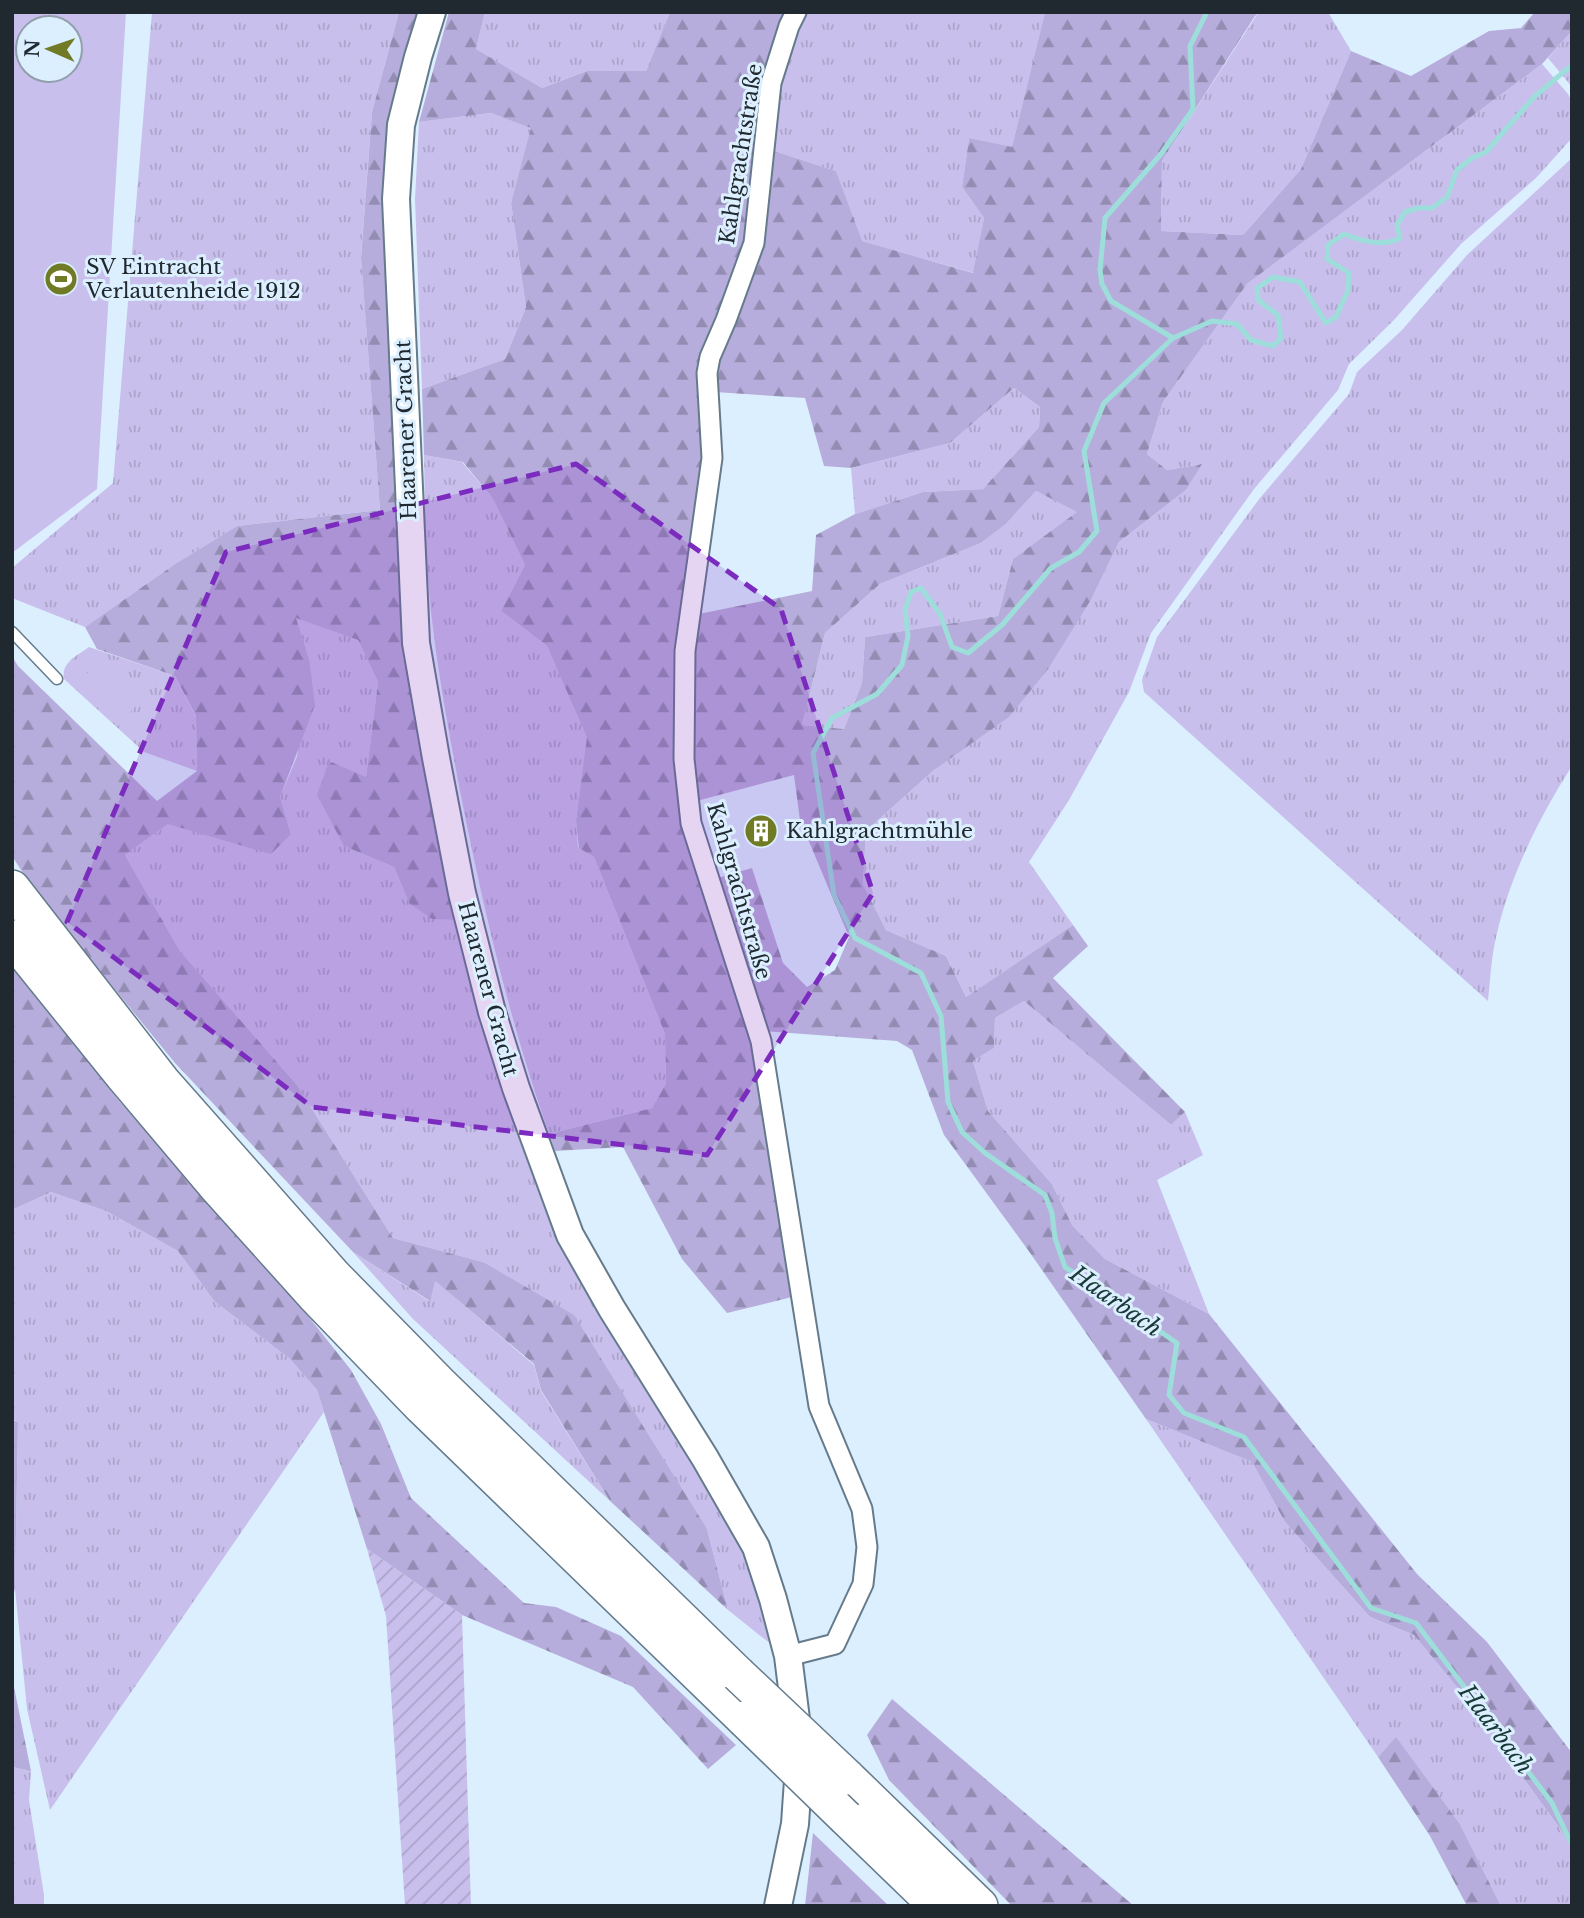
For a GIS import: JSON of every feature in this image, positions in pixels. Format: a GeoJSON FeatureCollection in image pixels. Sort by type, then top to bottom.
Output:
{"type":"FeatureCollection","features":[{"type":"Feature","properties":{"kind":"highway"},"geometry":{"type":"LineString","coordinates":[[12,888],[162,1081],[334,1276],[738,1674],[980,1906]]}},
{"type":"Feature","properties":{"kind":"highway"},"geometry":{"type":"LineString","coordinates":[[12,938],[216,1186],[315,1296],[431,1415],[937,1906]]}},
{"type":"Feature","properties":{"kind":"main road","name":"Haarener Gracht"},"geometry":{"type":"LineString","coordinates":[[432,12],[401,125],[396,200],[416,643],[462,893],[496,1025],[569,1235],[756,1547],[788,1656],[800,1751],[795,1824],[778,1906]]}},
{"type":"Feature","properties":{"kind":"street","name":"Kahlgrachtstraße"},"geometry":{"type":"LineString","coordinates":[[788,1656],[835,1644],[863,1584],[867,1547],[862,1509],[819,1406],[761,1041],[691,823],[684,759],[685,651],[712,458],[707,373],[710,357],[754,243],[771,83],[796,12]]}},
{"type":"Feature","properties":{"kind":"lane"},"geometry":{"type":"LineString","coordinates":[[12,632],[57,679]]}},
{"type":"Feature","properties":{"kind":"highlighted area"},"geometry":{"type":"Polygon","coordinates":[[[576,464],[781,609],[873,893],[707,1155],[312,1107],[67,922],[226,552],[576,464]]]}},
{"type":"Feature","properties":{"kind":"green space","name":"SV Eintracht Verlautenheide 1912"},"geometry":{"type":"Polygon","coordinates":[[[12,12],[126,12],[97,489],[12,553],[12,12]]]}},
{"type":"Feature","properties":{"kind":"green space"},"geometry":{"type":"Polygon","coordinates":[[[152,12],[399,12],[372,112],[361,257],[380,510],[237,526],[175,564],[85,627],[12,598],[12,568],[113,483],[152,12]]]}},
{"type":"Feature","properties":{"kind":"green space"},"geometry":{"type":"Polygon","coordinates":[[[399,12],[422,12],[409,54],[401,563],[460,920],[432,919],[409,903],[394,867],[344,846],[317,795],[329,761],[366,777],[378,682],[358,640],[296,618],[309,659],[315,705],[280,797],[291,834],[271,854],[168,824],[125,855],[180,951],[297,1085],[393,1238],[483,1262],[574,1315],[707,1529],[728,1610],[610,1501],[541,1390],[534,1364],[435,1281],[430,1301],[353,1252],[175,1063],[36,893],[12,856],[12,656],[18,666],[157,801],[197,771],[196,716],[175,676],[97,649],[85,627],[175,564],[237,526],[380,510],[361,258],[372,112],[399,12]]]}},
{"type":"Feature","properties":{"kind":"green space"},"geometry":{"type":"Polygon","coordinates":[[[449,12],[485,12],[476,49],[542,88],[587,71],[646,71],[670,12],[791,12],[748,242],[721,317],[679,760],[754,1040],[796,1296],[727,1313],[682,1259],[623,1147],[555,1151],[549,1134],[652,1108],[666,1084],[665,1034],[594,857],[579,848],[576,821],[587,737],[547,646],[501,611],[525,565],[493,499],[463,462],[424,455],[422,389],[505,359],[526,307],[511,203],[531,128],[491,113],[419,122],[449,12]]]}},
{"type":"Feature","properties":{"kind":"green space"},"geometry":{"type":"Polygon","coordinates":[[[485,12],[670,12],[646,71],[587,71],[542,88],[476,49],[485,12]]]}},
{"type":"Feature","properties":{"kind":"green space"},"geometry":{"type":"Polygon","coordinates":[[[802,12],[1045,12],[1012,148],[969,138],[962,187],[984,218],[974,273],[861,241],[836,171],[768,149],[776,83],[802,12]]]}},
{"type":"Feature","properties":{"kind":"green space"},"geometry":{"type":"Polygon","coordinates":[[[1045,12],[1260,12],[1162,161],[1161,231],[1243,235],[1301,169],[1351,51],[1411,76],[1489,31],[1521,28],[1535,12],[1572,12],[1572,31],[1542,64],[1247,284],[1163,402],[1147,454],[1167,470],[1202,464],[1186,490],[1119,542],[1092,598],[1048,669],[1009,717],[934,770],[866,831],[863,885],[886,930],[946,956],[966,997],[1073,925],[1088,946],[1053,978],[1185,1112],[1171,1125],[1024,1001],[995,1018],[994,1048],[973,1061],[988,1111],[1052,1184],[1072,1225],[1105,1259],[1209,1314],[1417,1574],[1487,1642],[1572,1753],[1572,1845],[1457,1687],[1414,1635],[1370,1617],[1285,1522],[1252,1462],[1146,1419],[944,1135],[912,1050],[897,1041],[763,1031],[714,879],[752,868],[783,963],[807,987],[835,970],[849,937],[800,820],[794,775],[693,802],[694,615],[812,591],[816,535],[855,514],[923,492],[983,489],[1039,427],[1040,407],[1014,388],[950,443],[851,468],[824,466],[805,398],[715,392],[712,372],[730,323],[768,149],[836,171],[862,241],[973,273],[984,218],[962,187],[969,138],[1012,147],[1045,12]],[[1036,491],[1006,524],[981,543],[880,584],[825,633],[802,725],[844,729],[862,683],[865,637],[998,616],[1013,559],[1077,512],[1036,491]]]}},
{"type":"Feature","properties":{"kind":"green space"},"geometry":{"type":"Polygon","coordinates":[[[1260,12],[1328,12],[1351,51],[1301,169],[1243,235],[1161,231],[1162,161],[1260,12]]]}},
{"type":"Feature","properties":{"kind":"green space"},"geometry":{"type":"Polygon","coordinates":[[[1572,31],[1572,87],[1548,58],[1572,31]]]}},
{"type":"Feature","properties":{"kind":"green space"},"geometry":{"type":"Polygon","coordinates":[[[1542,64],[1572,102],[1572,138],[1536,178],[1461,244],[1394,320],[1349,364],[1338,390],[1254,489],[1151,633],[1129,692],[1069,800],[1029,862],[1073,925],[966,997],[946,956],[886,930],[863,886],[866,831],[934,770],[1092,598],[1119,542],[1186,490],[1201,464],[1167,470],[1147,454],[1163,402],[1247,284],[1542,64]]]}},
{"type":"Feature","properties":{"kind":"green space"},"geometry":{"type":"Polygon","coordinates":[[[491,113],[532,128],[511,203],[526,307],[505,359],[422,389],[415,199],[419,122],[491,113]]]}},
{"type":"Feature","properties":{"kind":"green space"},"geometry":{"type":"Polygon","coordinates":[[[1572,158],[1572,766],[1547,807],[1516,873],[1494,949],[1488,1001],[1144,692],[1142,680],[1157,637],[1260,498],[1349,394],[1357,372],[1402,330],[1467,255],[1572,158]]]}},
{"type":"Feature","properties":{"kind":"green space"},"geometry":{"type":"Polygon","coordinates":[[[1014,388],[1040,407],[1039,427],[983,489],[923,492],[855,514],[851,468],[950,443],[1014,388]]]}},
{"type":"Feature","properties":{"kind":"green space"},"geometry":{"type":"Polygon","coordinates":[[[424,455],[462,462],[493,499],[525,565],[501,611],[547,646],[588,737],[576,821],[578,847],[594,857],[665,1034],[666,1085],[652,1108],[549,1134],[498,964],[455,763],[429,594],[424,455]]]}},
{"type":"Feature","properties":{"kind":"green space"},"geometry":{"type":"Polygon","coordinates":[[[1036,491],[1078,512],[1013,559],[998,616],[865,637],[862,683],[844,729],[802,725],[825,633],[880,584],[981,543],[1006,524],[1036,491]]]}},
{"type":"Feature","properties":{"kind":"green space"},"geometry":{"type":"Polygon","coordinates":[[[295,617],[358,640],[378,682],[366,777],[344,846],[394,867],[409,903],[460,920],[506,1091],[746,1552],[777,1649],[728,1610],[707,1529],[483,1262],[393,1238],[297,1085],[180,951],[125,855],[168,824],[291,834],[280,797],[297,757],[309,659],[295,617]]]}},
{"type":"Feature","properties":{"kind":"green space"},"geometry":{"type":"Polygon","coordinates":[[[89,647],[175,676],[196,717],[197,771],[144,752],[64,679],[67,664],[89,647]]]}},
{"type":"Feature","properties":{"kind":"green space"},"geometry":{"type":"Polygon","coordinates":[[[96,663],[140,701],[119,726],[75,688],[96,663]]]}},
{"type":"Feature","properties":{"kind":"green space"},"geometry":{"type":"Polygon","coordinates":[[[12,966],[120,1102],[293,1297],[351,1370],[381,1424],[411,1498],[524,1603],[556,1607],[621,1636],[736,1745],[708,1769],[633,1687],[462,1615],[367,1549],[317,1390],[290,1359],[214,1301],[178,1251],[106,1211],[51,1192],[12,1210],[12,966]]]}},
{"type":"Feature","properties":{"kind":"green space"},"geometry":{"type":"Polygon","coordinates":[[[1024,1001],[1171,1125],[1185,1112],[1203,1155],[1157,1180],[1209,1314],[1105,1259],[1072,1225],[1052,1184],[988,1111],[973,1061],[994,1048],[995,1018],[1024,1001]]]}},
{"type":"Feature","properties":{"kind":"green space"},"geometry":{"type":"Polygon","coordinates":[[[51,1192],[106,1211],[178,1251],[214,1301],[290,1359],[317,1390],[324,1412],[50,1810],[27,1709],[15,1589],[18,1422],[12,1419],[12,1210],[51,1192]]]}},
{"type":"Feature","properties":{"kind":"green space"},"geometry":{"type":"Polygon","coordinates":[[[353,1252],[429,1301],[434,1280],[534,1365],[541,1391],[610,1501],[413,1319],[353,1252]]]}},
{"type":"Feature","properties":{"kind":"green space"},"geometry":{"type":"Polygon","coordinates":[[[1146,1419],[1252,1462],[1285,1522],[1370,1617],[1414,1635],[1457,1687],[1572,1845],[1572,1906],[1501,1906],[1460,1824],[1396,1738],[1378,1757],[1146,1419]]]}},
{"type":"Feature","properties":{"kind":"green space"},"geometry":{"type":"Polygon","coordinates":[[[12,1420],[18,1422],[15,1589],[12,1599],[12,1420]]]}},
{"type":"Feature","properties":{"kind":"green space"},"geometry":{"type":"Polygon","coordinates":[[[367,1549],[462,1615],[471,1906],[405,1906],[386,1616],[367,1549]]]}},
{"type":"Feature","properties":{"kind":"green space"},"geometry":{"type":"Polygon","coordinates":[[[12,1677],[31,1771],[12,1767],[12,1677]]]}},
{"type":"Feature","properties":{"kind":"green space"},"geometry":{"type":"Polygon","coordinates":[[[892,1699],[1134,1906],[1012,1906],[889,1780],[867,1735],[892,1699]]]}},
{"type":"Feature","properties":{"kind":"green space"},"geometry":{"type":"Polygon","coordinates":[[[1396,1737],[1460,1824],[1501,1906],[1467,1906],[1430,1836],[1378,1757],[1396,1737]]]}},
{"type":"Feature","properties":{"kind":"green space"},"geometry":{"type":"Polygon","coordinates":[[[12,1767],[31,1771],[29,1800],[44,1906],[12,1906],[12,1767]]]}},
{"type":"Feature","properties":{"kind":"green space"},"geometry":{"type":"Polygon","coordinates":[[[813,1833],[889,1906],[805,1906],[813,1833]]]}},
{"type":"Feature","properties":{"kind":"waterway"},"geometry":{"type":"LineString","coordinates":[[1173,338],[1111,301],[1102,284],[1100,270],[1105,218],[1161,154],[1193,109],[1190,46],[1207,12]]}},
{"type":"Feature","properties":{"kind":"waterway","name":"Haarbach"},"geometry":{"type":"LineString","coordinates":[[1572,65],[1534,97],[1486,152],[1472,158],[1457,170],[1447,197],[1432,208],[1405,212],[1397,225],[1400,238],[1380,243],[1344,234],[1328,245],[1327,259],[1349,273],[1348,290],[1336,317],[1326,323],[1300,282],[1273,277],[1257,288],[1258,300],[1278,315],[1281,338],[1273,346],[1251,340],[1237,324],[1212,321],[1173,338],[1104,403],[1084,451],[1097,531],[1079,552],[1051,568],[1002,625],[968,653],[952,647],[940,614],[921,588],[911,592],[905,610],[908,636],[902,665],[877,694],[832,718],[813,753],[834,895],[855,938],[921,973],[941,1016],[948,1102],[962,1132],[985,1153],[1045,1195],[1065,1267],[1177,1343],[1169,1395],[1184,1413],[1244,1437],[1371,1608],[1416,1623],[1552,1803],[1572,1845]]}},
{"type":"Feature","properties":{"kind":"place","name":"SV Eintracht Verlautenheide 1912"},"geometry":{"type":"Point","coordinates":[61,279]}},
{"type":"Feature","properties":{"kind":"place","name":"Kahlgrachtmühle"},"geometry":{"type":"Point","coordinates":[761,831]}}]}
